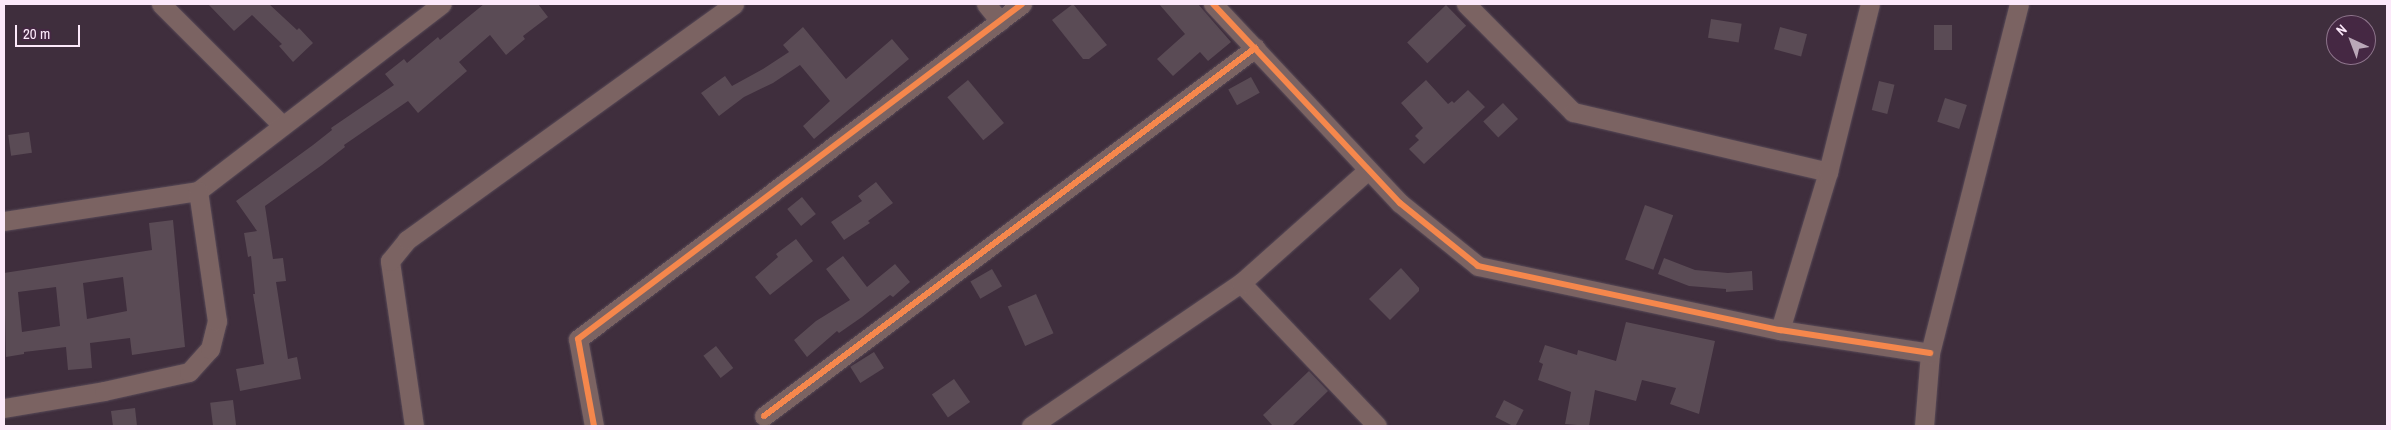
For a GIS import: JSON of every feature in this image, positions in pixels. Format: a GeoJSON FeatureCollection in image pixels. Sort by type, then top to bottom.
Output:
{"type":"FeatureCollection","features":[{"type":"Feature","properties":{"kind":"street"},"geometry":{"type":"LineString","coordinates":[[161,4],[282,125]]}},
{"type":"Feature","properties":{"kind":"street"},"geometry":{"type":"LineString","coordinates":[[4,221],[198,190],[442,4]]}},
{"type":"Feature","properties":{"kind":"street"},"geometry":{"type":"LineString","coordinates":[[414,426],[390,261],[407,240],[734,4]]}},
{"type":"Feature","properties":{"kind":"street"},"geometry":{"type":"LineString","coordinates":[[986,4],[1000,21]]}},
{"type":"Feature","properties":{"kind":"street"},"geometry":{"type":"LineString","coordinates":[[594,426],[578,339],[1022,4]]}},
{"type":"Feature","properties":{"kind":"street"},"geometry":{"type":"LineString","coordinates":[[1213,4],[1400,203],[1478,266],[1780,330],[1930,353]]}},
{"type":"Feature","properties":{"kind":"street"},"geometry":{"type":"LineString","coordinates":[[1466,4],[1573,112],[1828,172]]}},
{"type":"Feature","properties":{"kind":"street"},"geometry":{"type":"LineString","coordinates":[[1780,330],[1828,172],[1870,4]]}},
{"type":"Feature","properties":{"kind":"street"},"geometry":{"type":"LineString","coordinates":[[1924,426],[1930,353],[2019,4]]}},
{"type":"Feature","properties":{"kind":"street"},"geometry":{"type":"LineString","coordinates":[[764,416],[1255,48]]}},
{"type":"Feature","properties":{"kind":"street"},"geometry":{"type":"LineString","coordinates":[[1031,426],[1241,283],[1368,170]]}},
{"type":"Feature","properties":{"kind":"street"},"geometry":{"type":"LineString","coordinates":[[4,408],[104,391],[189,372],[210,349],[217,321],[198,190]]}},
{"type":"Feature","properties":{"kind":"street"},"geometry":{"type":"LineString","coordinates":[[1241,283],[1377,426]]}},
{"type":"Feature","properties":{"kind":"building"},"geometry":{"type":"Polygon","coordinates":[[[208,4],[269,4],[297,30],[299,28],[313,43],[293,62],[279,46],[282,44],[252,15],[234,31],[208,4]]]}},
{"type":"Feature","properties":{"kind":"building"},"geometry":{"type":"Polygon","coordinates":[[[484,4],[538,4],[548,17],[523,36],[525,39],[506,55],[490,35],[459,62],[467,71],[418,113],[408,101],[344,145],[345,147],[322,165],[265,206],[273,259],[283,258],[286,281],[276,282],[288,359],[297,357],[301,379],[240,391],[236,369],[264,364],[253,294],[255,294],[251,256],[248,257],[244,233],[257,231],[236,201],[313,145],[332,130],[331,128],[394,85],[385,74],[404,59],[407,63],[438,37],[440,40],[484,4]]]}},
{"type":"Feature","properties":{"kind":"building"},"geometry":{"type":"Polygon","coordinates":[[[1073,4],[1107,45],[1089,59],[1083,59],[1052,20],[1073,4]]]}},
{"type":"Feature","properties":{"kind":"building"},"geometry":{"type":"Polygon","coordinates":[[[1159,4],[1198,4],[1231,42],[1208,61],[1200,52],[1173,76],[1157,59],[1185,34],[1159,4]]]}},
{"type":"Feature","properties":{"kind":"building"},"geometry":{"type":"Polygon","coordinates":[[[1446,5],[1466,26],[1427,63],[1407,43],[1446,5]]]}},
{"type":"Feature","properties":{"kind":"building"},"geometry":{"type":"Polygon","coordinates":[[[1711,19],[1742,24],[1739,43],[1708,38],[1711,19]]]}},
{"type":"Feature","properties":{"kind":"building"},"geometry":{"type":"Polygon","coordinates":[[[1934,25],[1952,25],[1952,50],[1934,50],[1934,25]]]}},
{"type":"Feature","properties":{"kind":"building"},"geometry":{"type":"Polygon","coordinates":[[[803,27],[846,79],[892,39],[909,59],[814,139],[803,126],[830,101],[800,65],[773,83],[744,97],[719,116],[701,93],[725,76],[732,86],[763,69],[789,52],[783,45],[803,27]]]}},
{"type":"Feature","properties":{"kind":"building"},"geometry":{"type":"Polygon","coordinates":[[[1780,27],[1807,34],[1801,56],[1774,49],[1780,27]]]}},
{"type":"Feature","properties":{"kind":"building"},"geometry":{"type":"Polygon","coordinates":[[[1251,77],[1260,93],[1237,105],[1228,90],[1251,77]]]}},
{"type":"Feature","properties":{"kind":"building"},"geometry":{"type":"Polygon","coordinates":[[[968,80],[1004,123],[983,140],[947,97],[968,80]]]}},
{"type":"Feature","properties":{"kind":"building"},"geometry":{"type":"Polygon","coordinates":[[[1426,80],[1448,104],[1452,101],[1454,103],[1468,90],[1485,107],[1424,164],[1409,149],[1419,140],[1415,136],[1423,128],[1401,103],[1426,80]]]}},
{"type":"Feature","properties":{"kind":"building"},"geometry":{"type":"Polygon","coordinates":[[[1879,81],[1895,85],[1887,114],[1872,110],[1879,81]]]}},
{"type":"Feature","properties":{"kind":"building"},"geometry":{"type":"Polygon","coordinates":[[[1945,98],[1967,105],[1959,129],[1937,122],[1945,98]]]}},
{"type":"Feature","properties":{"kind":"building"},"geometry":{"type":"Polygon","coordinates":[[[1503,103],[1518,119],[1498,138],[1483,121],[1503,103]]]}},
{"type":"Feature","properties":{"kind":"building"},"geometry":{"type":"Polygon","coordinates":[[[29,132],[32,153],[11,156],[8,135],[29,132]]]}},
{"type":"Feature","properties":{"kind":"building"},"geometry":{"type":"Polygon","coordinates":[[[876,182],[893,203],[868,221],[870,223],[844,240],[831,222],[862,201],[858,196],[876,182]]]}},
{"type":"Feature","properties":{"kind":"building"},"geometry":{"type":"Polygon","coordinates":[[[802,197],[816,214],[801,226],[787,209],[802,197]]]}},
{"type":"Feature","properties":{"kind":"building"},"geometry":{"type":"Polygon","coordinates":[[[1645,205],[1673,215],[1653,270],[1625,260],[1645,205]]]}},
{"type":"Feature","properties":{"kind":"building"},"geometry":{"type":"Polygon","coordinates":[[[173,220],[185,347],[132,355],[130,338],[90,343],[92,368],[68,370],[66,347],[24,352],[24,354],[6,357],[4,273],[152,250],[149,223],[173,220]],[[123,277],[83,283],[87,319],[127,311],[123,277]],[[56,287],[18,292],[22,332],[60,326],[56,287]]]}},
{"type":"Feature","properties":{"kind":"building"},"geometry":{"type":"Polygon","coordinates":[[[796,239],[813,261],[770,295],[755,277],[778,257],[776,254],[796,239]]]}},
{"type":"Feature","properties":{"kind":"building"},"geometry":{"type":"Polygon","coordinates":[[[843,256],[867,287],[895,264],[910,282],[893,297],[890,295],[839,333],[837,331],[807,357],[794,340],[816,321],[850,300],[826,269],[843,256]]]}},
{"type":"Feature","properties":{"kind":"building"},"geometry":{"type":"Polygon","coordinates":[[[1664,258],[1695,270],[1728,273],[1752,271],[1753,290],[1726,292],[1726,289],[1689,286],[1658,274],[1664,258]]]}},
{"type":"Feature","properties":{"kind":"building"},"geometry":{"type":"Polygon","coordinates":[[[1401,268],[1419,288],[1419,291],[1390,320],[1369,299],[1401,268]]]}},
{"type":"Feature","properties":{"kind":"building"},"geometry":{"type":"Polygon","coordinates":[[[992,269],[1002,286],[980,299],[970,282],[992,269]]]}},
{"type":"Feature","properties":{"kind":"building"},"geometry":{"type":"Polygon","coordinates":[[[1036,294],[1053,333],[1025,346],[1008,307],[1036,294]]]}},
{"type":"Feature","properties":{"kind":"building"},"geometry":{"type":"Polygon","coordinates":[[[1626,322],[1715,341],[1699,414],[1670,404],[1676,388],[1642,380],[1636,401],[1595,390],[1589,426],[1565,424],[1571,392],[1538,380],[1543,364],[1539,362],[1545,345],[1577,355],[1578,350],[1616,361],[1626,322]]]}},
{"type":"Feature","properties":{"kind":"building"},"geometry":{"type":"Polygon","coordinates":[[[716,346],[733,368],[721,378],[703,356],[716,346]]]}},
{"type":"Feature","properties":{"kind":"building"},"geometry":{"type":"Polygon","coordinates":[[[874,352],[884,368],[860,383],[850,367],[874,352]]]}},
{"type":"Feature","properties":{"kind":"building"},"geometry":{"type":"Polygon","coordinates":[[[1309,371],[1328,391],[1292,426],[1273,426],[1263,415],[1309,371]]]}},
{"type":"Feature","properties":{"kind":"building"},"geometry":{"type":"Polygon","coordinates":[[[954,379],[970,402],[948,417],[932,394],[954,379]]]}},
{"type":"Feature","properties":{"kind":"building"},"geometry":{"type":"Polygon","coordinates":[[[233,400],[236,426],[213,426],[210,403],[233,400]]]}},
{"type":"Feature","properties":{"kind":"building"},"geometry":{"type":"Polygon","coordinates":[[[1504,400],[1524,410],[1515,426],[1495,417],[1504,400]]]}},
{"type":"Feature","properties":{"kind":"building"},"geometry":{"type":"Polygon","coordinates":[[[135,408],[137,426],[113,426],[111,411],[135,408]]]}},
{"type":"Feature","properties":{"kind":"cycle path"},"geometry":{"type":"LineString","coordinates":[[594,426],[578,339],[1022,4]]}},
{"type":"Feature","properties":{"kind":"cycle path"},"geometry":{"type":"LineString","coordinates":[[1213,4],[1400,203],[1478,266],[1780,330],[1930,353]]}},
{"type":"Feature","properties":{"kind":"cycle path"},"geometry":{"type":"LineString","coordinates":[[764,416],[1255,48]]}}]}
